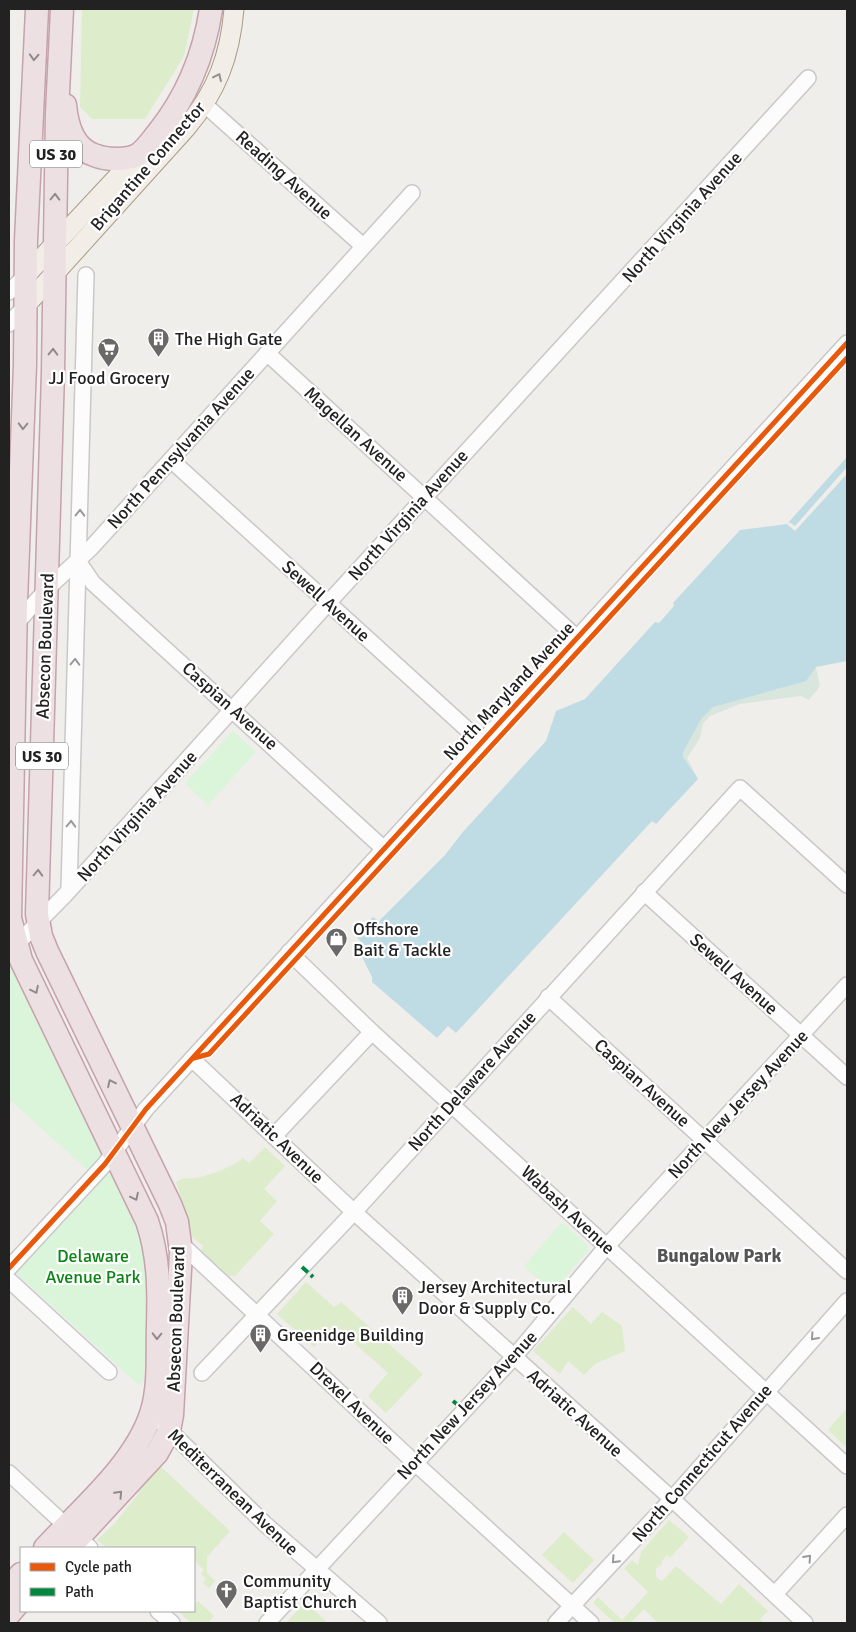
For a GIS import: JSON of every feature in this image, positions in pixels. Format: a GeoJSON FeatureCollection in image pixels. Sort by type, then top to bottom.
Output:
{"type":"FeatureCollection","features":[{"type":"Feature","properties":{"kind":"highway","name":"Absecon Boulevard"},"geometry":{"type":"LineString","coordinates":[[37,9],[26,275],[18,298],[26,342],[12,629],[9,890],[12,949],[25,969],[147,1221],[156,1253],[159,1287],[156,1370],[152,1413]]}},
{"type":"Feature","properties":{"kind":"highway","name":"Absecon Boulevard"},"geometry":{"type":"LineString","coordinates":[[62,9],[61,62],[57,113],[47,590],[37,890],[38,922],[47,951],[133,1126],[177,1222],[180,1242],[172,1415],[169,1431]]}},
{"type":"Feature","properties":{"kind":"highway"},"geometry":{"type":"LineString","coordinates":[[194,74],[210,9]]}},
{"type":"Feature","properties":{"kind":"highway"},"geometry":{"type":"LineString","coordinates":[[61,62],[67,118],[75,141],[88,153],[104,158],[138,154]]}},
{"type":"Feature","properties":{"kind":"highway","name":"Brigantine Connector"},"geometry":{"type":"LineString","coordinates":[[138,154],[164,125],[194,74]]}},
{"type":"Feature","properties":{"kind":"highway"},"geometry":{"type":"LineString","coordinates":[[9,408],[26,342]]}},
{"type":"Feature","properties":{"kind":"highway"},"geometry":{"type":"LineString","coordinates":[[76,1540],[144,1432],[152,1413]]}},
{"type":"Feature","properties":{"kind":"highway"},"geometry":{"type":"LineString","coordinates":[[49,1547],[76,1540],[157,1453],[169,1431]]}},
{"type":"Feature","properties":{"kind":"highway"},"geometry":{"type":"LineString","coordinates":[[9,1588],[20,1575]]}},
{"type":"Feature","properties":{"kind":"highway"},"geometry":{"type":"LineString","coordinates":[[9,1614],[20,1601]]}},
{"type":"Feature","properties":{"kind":"main road","name":"Brigantine Connector"},"geometry":{"type":"LineString","coordinates":[[194,74],[211,39],[220,9]]}},
{"type":"Feature","properties":{"kind":"main road","name":"Brigantine Connector"},"geometry":{"type":"LineString","coordinates":[[18,298],[54,274],[186,128],[204,104],[220,74],[229,48],[234,9]]}},
{"type":"Feature","properties":{"kind":"main road"},"geometry":{"type":"LineString","coordinates":[[229,48],[240,9]]}},
{"type":"Feature","properties":{"kind":"main road","name":"Brigantine Connector"},"geometry":{"type":"LineString","coordinates":[[26,275],[138,154]]}},
{"type":"Feature","properties":{"kind":"street","name":"North Virginia Avenue"},"geometry":{"type":"LineString","coordinates":[[12,949],[69,890],[329,602],[808,78]]}},
{"type":"Feature","properties":{"kind":"street","name":"Reading Avenue"},"geometry":{"type":"LineString","coordinates":[[204,104],[363,246]]}},
{"type":"Feature","properties":{"kind":"street","name":"North Pennsylvania Avenue"},"geometry":{"type":"LineString","coordinates":[[12,629],[171,460],[412,193]]}},
{"type":"Feature","properties":{"kind":"street","name":"Absecon Boulevard"},"geometry":{"type":"LineString","coordinates":[[69,890],[86,275]]}},
{"type":"Feature","properties":{"kind":"street"},"geometry":{"type":"LineString","coordinates":[[9,324],[18,298]]}},
{"type":"Feature","properties":{"kind":"street","name":"North Maryland Avenue"},"geometry":{"type":"LineString","coordinates":[[9,1268],[114,1153],[133,1126],[192,1059],[847,343]]}},
{"type":"Feature","properties":{"kind":"street","name":"Magellan Avenue"},"geometry":{"type":"LineString","coordinates":[[267,353],[577,638]]}},
{"type":"Feature","properties":{"kind":"street","name":"Sewell Avenue"},"geometry":{"type":"LineString","coordinates":[[171,460],[482,742]]}},
{"type":"Feature","properties":{"kind":"street","name":"Caspian Avenue"},"geometry":{"type":"LineString","coordinates":[[78,561],[92,581],[384,849]]}},
{"type":"Feature","properties":{"kind":"street","name":"North Delaware Avenue"},"geometry":{"type":"LineString","coordinates":[[202,1373],[354,1212],[451,1103],[740,788],[847,886]]}},
{"type":"Feature","properties":{"kind":"street"},"geometry":{"type":"LineString","coordinates":[[9,890],[26,906],[38,922]]}},
{"type":"Feature","properties":{"kind":"street","name":"Sewell Avenue"},"geometry":{"type":"LineString","coordinates":[[644,892],[847,1077]]}},
{"type":"Feature","properties":{"kind":"street","name":"Wabash Avenue"},"geometry":{"type":"LineString","coordinates":[[289,952],[372,1032],[847,1466]]}},
{"type":"Feature","properties":{"kind":"street","name":"North New Jersey Avenue"},"geometry":{"type":"LineString","coordinates":[[267,1623],[414,1462],[514,1358],[607,1246],[847,985]]}},
{"type":"Feature","properties":{"kind":"street","name":"Caspian Avenue"},"geometry":{"type":"LineString","coordinates":[[548,997],[847,1271]]}},
{"type":"Feature","properties":{"kind":"street"},"geometry":{"type":"LineString","coordinates":[[275,1135],[372,1032]]}},
{"type":"Feature","properties":{"kind":"street","name":"Adriatic Avenue"},"geometry":{"type":"LineString","coordinates":[[192,1059],[275,1135],[354,1212],[672,1499],[805,1623]]}},
{"type":"Feature","properties":{"kind":"street","name":"Drexel Avenue"},"geometry":{"type":"LineString","coordinates":[[180,1242],[258,1313],[414,1462],[591,1623]]}},
{"type":"Feature","properties":{"kind":"street"},"geometry":{"type":"LineString","coordinates":[[9,1280],[109,1372]]}},
{"type":"Feature","properties":{"kind":"street","name":"North Connecticut Avenue"},"geometry":{"type":"LineString","coordinates":[[556,1623],[672,1499],[766,1390],[847,1301]]}},
{"type":"Feature","properties":{"kind":"street","name":"Mediterranean Avenue"},"geometry":{"type":"LineString","coordinates":[[152,1413],[265,1524],[379,1623]]}},
{"type":"Feature","properties":{"kind":"street"},"geometry":{"type":"LineString","coordinates":[[9,1473],[76,1540]]}},
{"type":"Feature","properties":{"kind":"street"},"geometry":{"type":"LineString","coordinates":[[775,1594],[847,1515]]}},
{"type":"Feature","properties":{"kind":"street"},"geometry":{"type":"LineString","coordinates":[[159,1612],[172,1623]]}},
{"type":"Feature","properties":{"kind":"green space"},"geometry":{"type":"Polygon","coordinates":[[[82,9],[194,9],[184,56],[145,119],[92,119],[80,107],[82,9]]]}},
{"type":"Feature","properties":{"kind":"green space"},"geometry":{"type":"Polygon","coordinates":[[[233,731],[256,752],[208,805],[185,783],[233,731]]]}},
{"type":"Feature","properties":{"kind":"green space"},"geometry":{"type":"Polygon","coordinates":[[[9,962],[104,1152],[103,1157],[89,1171],[9,1099],[9,962]]]}},
{"type":"Feature","properties":{"kind":"green space"},"geometry":{"type":"Polygon","coordinates":[[[265,1147],[285,1166],[264,1189],[277,1201],[260,1221],[274,1234],[234,1277],[232,1275],[230,1277],[201,1251],[203,1246],[188,1233],[185,1210],[176,1182],[183,1179],[200,1177],[227,1168],[243,1158],[249,1163],[265,1147]]]}},
{"type":"Feature","properties":{"kind":"green space","name":"Delaware Avenue Park"},"geometry":{"type":"Polygon","coordinates":[[[106,1173],[113,1176],[143,1235],[148,1263],[144,1380],[139,1385],[16,1273],[17,1266],[106,1173]]]}},
{"type":"Feature","properties":{"kind":"green space"},"geometry":{"type":"Polygon","coordinates":[[[562,1222],[587,1245],[589,1250],[552,1292],[524,1266],[562,1222]]]}},
{"type":"Feature","properties":{"kind":"green space"},"geometry":{"type":"Polygon","coordinates":[[[306,1282],[334,1307],[341,1302],[423,1374],[386,1413],[368,1396],[388,1373],[334,1325],[314,1347],[277,1314],[306,1282]]]}},
{"type":"Feature","properties":{"kind":"green space"},"geometry":{"type":"Polygon","coordinates":[[[573,1307],[591,1324],[602,1312],[622,1326],[625,1351],[595,1364],[584,1375],[568,1361],[560,1374],[533,1351],[573,1307]]]}},
{"type":"Feature","properties":{"kind":"green space"},"geometry":{"type":"Polygon","coordinates":[[[847,1408],[847,1446],[846,1447],[828,1430],[847,1408]]]}},
{"type":"Feature","properties":{"kind":"green space"},"geometry":{"type":"Polygon","coordinates":[[[160,1466],[230,1531],[207,1557],[207,1573],[215,1581],[209,1588],[203,1583],[206,1578],[201,1574],[204,1570],[195,1561],[195,1547],[106,1547],[97,1540],[114,1524],[139,1493],[137,1491],[160,1466]]]}},
{"type":"Feature","properties":{"kind":"green space"},"geometry":{"type":"Polygon","coordinates":[[[669,1520],[689,1537],[670,1558],[667,1555],[661,1562],[663,1563],[656,1569],[656,1577],[662,1581],[676,1566],[721,1604],[739,1584],[768,1611],[760,1619],[764,1623],[658,1623],[644,1609],[630,1623],[615,1623],[593,1603],[598,1597],[622,1620],[648,1592],[624,1569],[632,1560],[638,1565],[641,1552],[669,1520]]]}},
{"type":"Feature","properties":{"kind":"green space"},"geometry":{"type":"Polygon","coordinates":[[[564,1532],[594,1560],[573,1583],[542,1555],[564,1532]]]}},
{"type":"Feature","properties":{"kind":"green space"},"geometry":{"type":"Polygon","coordinates":[[[198,1601],[214,1616],[208,1623],[191,1623],[179,1612],[195,1612],[195,1604],[198,1601]]]}},
{"type":"Feature","properties":{"kind":"green space"},"geometry":{"type":"Polygon","coordinates":[[[305,1602],[328,1623],[286,1623],[305,1602]]]}},
{"type":"Feature","properties":{"kind":"shaded area"},"geometry":{"type":"Polygon","coordinates":[[[816,667],[820,686],[809,700],[801,696],[740,704],[710,716],[703,724],[700,738],[687,758],[698,779],[683,795],[671,725],[685,709],[816,667]]]}},
{"type":"Feature","properties":{"kind":"water"},"geometry":{"type":"Polygon","coordinates":[[[847,457],[847,661],[816,667],[806,681],[713,707],[701,719],[683,752],[683,757],[698,779],[656,824],[652,821],[456,1033],[448,1026],[437,1038],[372,982],[372,977],[357,947],[362,943],[356,936],[373,917],[379,921],[445,855],[462,833],[546,741],[556,711],[585,699],[655,622],[659,623],[674,606],[673,603],[740,530],[787,524],[847,457]]]}},
{"type":"Feature","properties":{"kind":"pier"},"geometry":{"type":"Polygon","coordinates":[[[847,467],[847,474],[795,531],[787,524],[789,522],[795,526],[847,467]]]}},
{"type":"Feature","properties":{"kind":"marked path"},"geometry":{"type":"LineString","coordinates":[[302,1267],[313,1277]]}},
{"type":"Feature","properties":{"kind":"marked path"},"geometry":{"type":"LineString","coordinates":[[453,1401],[464,1410]]}},
{"type":"Feature","properties":{"kind":"cycle path"},"geometry":{"type":"LineString","coordinates":[[9,1268],[105,1164],[146,1109],[847,343]]}},
{"type":"Feature","properties":{"kind":"cycle path"},"geometry":{"type":"LineString","coordinates":[[194,1058],[209,1054],[847,358]]}},
{"type":"Feature","properties":{"kind":"place","name":"The High Gate"},"geometry":{"type":"Point","coordinates":[159,358]}},
{"type":"Feature","properties":{"kind":"place","name":"JJ Food Grocery"},"geometry":{"type":"Point","coordinates":[109,367]}},
{"type":"Feature","properties":{"kind":"place","name":"Offshore Bait & Tackle"},"geometry":{"type":"Point","coordinates":[337,958]}},
{"type":"Feature","properties":{"kind":"place","name":"Jersey Architectural Door & Supply Co."},"geometry":{"type":"Point","coordinates":[402,1316]}},
{"type":"Feature","properties":{"kind":"place","name":"Greenidge Building"},"geometry":{"type":"Point","coordinates":[261,1354]}},
{"type":"Feature","properties":{"kind":"place","name":"Community Baptist Church"},"geometry":{"type":"Point","coordinates":[227,1610]}},
{"type":"Feature","properties":{"kind":"district","name":"Bungalow Park"},"geometry":{"type":"Point","coordinates":[719,1255]}}]}
